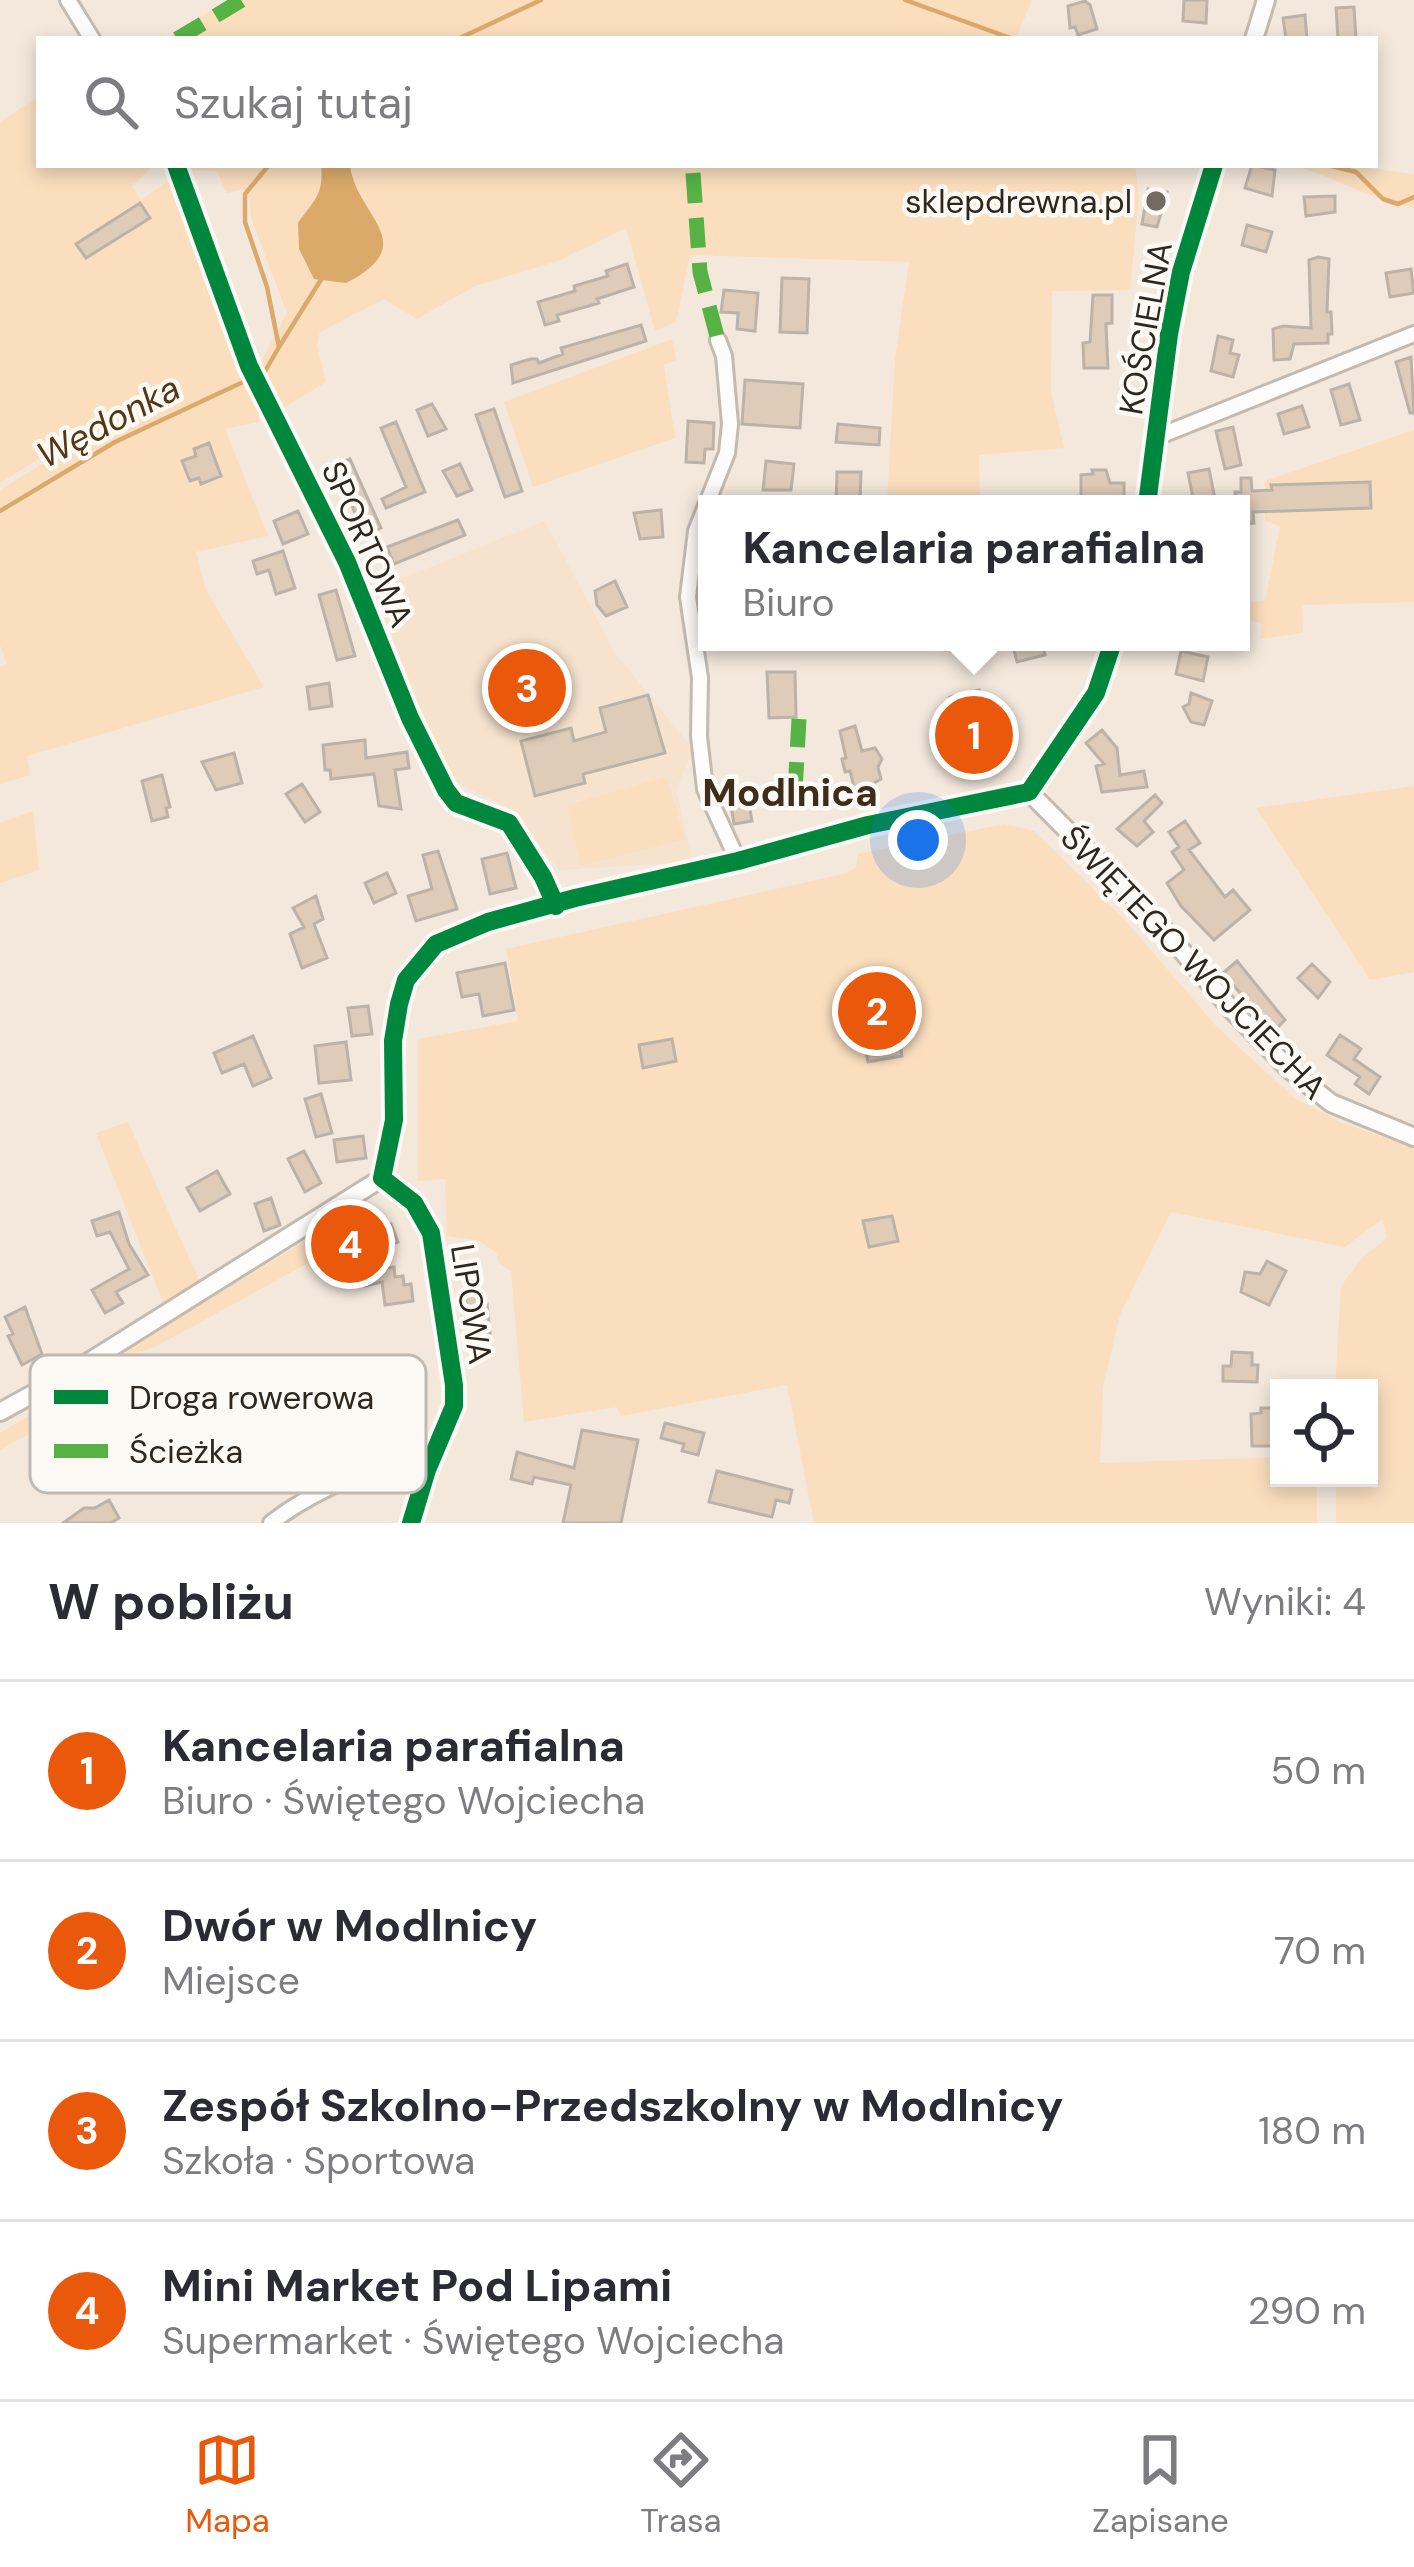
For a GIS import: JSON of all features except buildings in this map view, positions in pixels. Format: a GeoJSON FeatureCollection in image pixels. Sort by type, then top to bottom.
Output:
{"type":"FeatureCollection","features":[{"type":"Feature","properties":{"kind":"street"},"geometry":{"type":"LineString","coordinates":[[68,0],[90,36]]}},
{"type":"Feature","properties":{"kind":"street"},"geometry":{"type":"LineString","coordinates":[[1255,36],[1266,0]]}},
{"type":"Feature","properties":{"kind":"street","name":"SPORTOWA"},"geometry":{"type":"LineString","coordinates":[[177,168],[249,366],[346,562],[410,718],[446,790],[456,803],[509,823],[556,906]]}},
{"type":"Feature","properties":{"kind":"street","name":"KOŚCIELNA"},"geometry":{"type":"LineString","coordinates":[[1148,495],[1181,272],[1213,168]]}},
{"type":"Feature","properties":{"kind":"street"},"geometry":{"type":"LineString","coordinates":[[1157,436],[1414,334]]}},
{"type":"Feature","properties":{"kind":"street"},"geometry":{"type":"LineString","coordinates":[[711,495],[728,453],[730,424],[718,340]]}},
{"type":"Feature","properties":{"kind":"street"},"geometry":{"type":"LineString","coordinates":[[698,526],[688,597],[700,677],[699,736],[705,789],[738,861]]}},
{"type":"Feature","properties":{"kind":"street"},"geometry":{"type":"LineString","coordinates":[[101,1355],[382,1178],[394,1120],[398,1004],[406,980],[426,951],[488,922],[868,825],[1029,792],[1096,693],[1110,651]]}},
{"type":"Feature","properties":{"kind":"street","name":"ŚWIĘTEGO WOJCIECHA"},"geometry":{"type":"LineString","coordinates":[[1029,792],[1155,919],[1289,1069],[1331,1103],[1414,1137]]}},
{"type":"Feature","properties":{"kind":"street","name":"LIPOWA"},"geometry":{"type":"LineString","coordinates":[[382,1178],[414,1203],[426,1220],[437,1261],[454,1406],[426,1478]]}},
{"type":"Feature","properties":{"kind":"street"},"geometry":{"type":"LineString","coordinates":[[0,1412],[30,1396]]}},
{"type":"Feature","properties":{"kind":"street"},"geometry":{"type":"LineString","coordinates":[[426,1454],[435,1451]]}},
{"type":"Feature","properties":{"kind":"street"},"geometry":{"type":"LineString","coordinates":[[271,1523],[320,1493]]}},
{"type":"Feature","properties":{"kind":"street","name":"LIPOWA"},"geometry":{"type":"LineString","coordinates":[[411,1523],[421,1493]]}},
{"type":"Feature","properties":{"kind":"shaded area"},"geometry":{"type":"Polygon","coordinates":[[[229,0],[1032,0],[1015,36],[170,36],[229,0]]]}},
{"type":"Feature","properties":{"kind":"shaded area"},"geometry":{"type":"Polygon","coordinates":[[[36,98],[36,168],[151,168],[132,186],[141,200],[172,179],[240,376],[260,407],[259,422],[225,429],[268,536],[196,552],[206,590],[264,687],[27,756],[30,775],[0,784],[0,667],[7,664],[0,645],[0,490],[137,405],[133,400],[0,483],[0,122],[36,98]]]}},
{"type":"Feature","properties":{"kind":"shaded area"},"geometry":{"type":"Polygon","coordinates":[[[321,168],[351,168],[380,228],[380,255],[369,269],[346,283],[314,279],[299,249],[298,223],[319,190],[321,168]]]}},
{"type":"Feature","properties":{"kind":"shaded area"},"geometry":{"type":"Polygon","coordinates":[[[1135,168],[1139,197],[1130,290],[1052,291],[1051,391],[1064,448],[979,455],[980,495],[887,495],[895,358],[909,262],[690,255],[676,322],[655,331],[626,228],[558,261],[475,286],[417,319],[384,299],[320,332],[317,345],[326,382],[277,412],[257,369],[287,313],[251,218],[250,197],[243,190],[226,193],[217,171],[183,170],[1135,168]]]}},
{"type":"Feature","properties":{"kind":"shaded area"},"geometry":{"type":"Polygon","coordinates":[[[1302,168],[1369,168],[1414,174],[1414,208],[1302,168]]]}},
{"type":"Feature","properties":{"kind":"shaded area"},"geometry":{"type":"Polygon","coordinates":[[[672,339],[676,360],[664,365],[675,438],[533,487],[504,402],[672,339]]]}},
{"type":"Feature","properties":{"kind":"shaded area"},"geometry":{"type":"Polygon","coordinates":[[[1414,430],[1414,602],[1302,605],[1303,633],[1260,639],[1262,624],[1250,621],[1250,602],[1265,601],[1280,526],[1265,521],[1265,481],[1414,430]]]}},
{"type":"Feature","properties":{"kind":"shaded area"},"geometry":{"type":"Polygon","coordinates":[[[545,521],[615,653],[693,749],[676,790],[693,862],[559,870],[512,810],[450,779],[374,590],[545,521]]]}},
{"type":"Feature","properties":{"kind":"shaded area"},"geometry":{"type":"Polygon","coordinates":[[[667,777],[684,839],[581,866],[567,805],[667,777]]]}},
{"type":"Feature","properties":{"kind":"shaded area"},"geometry":{"type":"Polygon","coordinates":[[[1414,786],[1414,972],[1370,980],[1256,808],[1414,786]]]}},
{"type":"Feature","properties":{"kind":"shaded area"},"geometry":{"type":"Polygon","coordinates":[[[33,811],[39,870],[0,883],[0,823],[33,811]]]}},
{"type":"Feature","properties":{"kind":"shaded area"},"geometry":{"type":"Polygon","coordinates":[[[1004,824],[1034,831],[1125,920],[1216,1026],[1293,1097],[1340,1122],[1414,1148],[1414,1523],[1336,1523],[1336,1487],[1378,1487],[1378,1379],[1336,1379],[1341,1286],[1363,1257],[1387,1238],[1382,1219],[1345,1247],[1171,1212],[1120,1315],[1103,1387],[1100,1463],[1270,1457],[1270,1487],[1317,1487],[1317,1523],[814,1523],[787,1385],[621,1416],[617,1407],[524,1422],[511,1271],[499,1263],[496,1252],[477,1240],[447,1236],[445,1179],[418,1181],[418,1039],[518,1021],[506,949],[848,873],[856,867],[858,854],[1004,824]]]}},
{"type":"Feature","properties":{"kind":"shaded area"},"geometry":{"type":"Polygon","coordinates":[[[128,1122],[200,1282],[163,1303],[96,1133],[128,1122]]]}},
{"type":"Feature","properties":{"kind":"shaded area"},"geometry":{"type":"Polygon","coordinates":[[[319,1233],[332,1250],[155,1347],[117,1355],[319,1233]]]}},
{"type":"Feature","properties":{"kind":"shaded area"},"geometry":{"type":"Polygon","coordinates":[[[30,1415],[30,1433],[0,1450],[0,1433],[30,1415]]]}},
{"type":"Feature","properties":{"kind":"waterway","name":"Wędonka"},"geometry":{"type":"LineString","coordinates":[[464,36],[541,0]]}},
{"type":"Feature","properties":{"kind":"waterway","name":"Wędonka"},"geometry":{"type":"LineString","coordinates":[[905,0],[1005,36]]}},
{"type":"Feature","properties":{"kind":"waterway","name":"Wędonka"},"geometry":{"type":"LineString","coordinates":[[264,373],[279,347],[267,287],[245,222],[245,194],[267,168]]}},
{"type":"Feature","properties":{"kind":"waterway","name":"Wędonka"},"geometry":{"type":"LineString","coordinates":[[1339,168],[1356,172],[1383,199],[1398,204],[1414,197]]}},
{"type":"Feature","properties":{"kind":"waterway"},"geometry":{"type":"LineString","coordinates":[[279,347],[322,278]]}},
{"type":"Feature","properties":{"kind":"waterway","name":"Wędonka"},"geometry":{"type":"LineString","coordinates":[[0,511],[115,442],[243,382]]}},
{"type":"Feature","properties":{"kind":"marked path"},"geometry":{"type":"LineString","coordinates":[[182,36],[242,0]]}},
{"type":"Feature","properties":{"kind":"marked path"},"geometry":{"type":"LineString","coordinates":[[693,173],[700,272],[718,340]]}},
{"type":"Feature","properties":{"kind":"marked path"},"geometry":{"type":"LineString","coordinates":[[795,792],[799,719]]}},
{"type":"Feature","properties":{"kind":"cycle path"},"geometry":{"type":"LineString","coordinates":[[177,168],[249,366],[347,562],[410,718],[446,790],[456,803],[509,823],[556,906]]}},
{"type":"Feature","properties":{"kind":"cycle path"},"geometry":{"type":"LineString","coordinates":[[1148,495],[1181,272],[1213,168]]}},
{"type":"Feature","properties":{"kind":"cycle path"},"geometry":{"type":"LineString","coordinates":[[426,1473],[454,1406],[454,1385],[431,1233],[414,1203],[382,1178],[394,1120],[393,1041],[406,980],[436,944],[488,922],[868,825],[1029,792],[1096,693],[1110,651]]}},
{"type":"Feature","properties":{"kind":"cycle path"},"geometry":{"type":"LineString","coordinates":[[411,1523],[420,1493]]}},
{"type":"Feature","properties":{"kind":"place","name":"sklepdrewna.pl"},"geometry":{"type":"Point","coordinates":[1156,201]}},
{"type":"Feature","properties":{"kind":"place","name":"Zespół Szkolno-Przedszkolny w Modlnicy"},"geometry":{"type":"Point","coordinates":[527,688]}},
{"type":"Feature","properties":{"kind":"place","name":"Kancelaria parafialna"},"geometry":{"type":"Point","coordinates":[974,735]}},
{"type":"Feature","properties":{"kind":"place","name":"Dwór w Modlnicy"},"geometry":{"type":"Point","coordinates":[877,1011]}},
{"type":"Feature","properties":{"kind":"place","name":"Mini Market Pod Lipami"},"geometry":{"type":"Point","coordinates":[350,1244]}},
{"type":"Feature","properties":{"kind":"district","name":"Modlnica"},"geometry":{"type":"Point","coordinates":[790,792]}}]}
